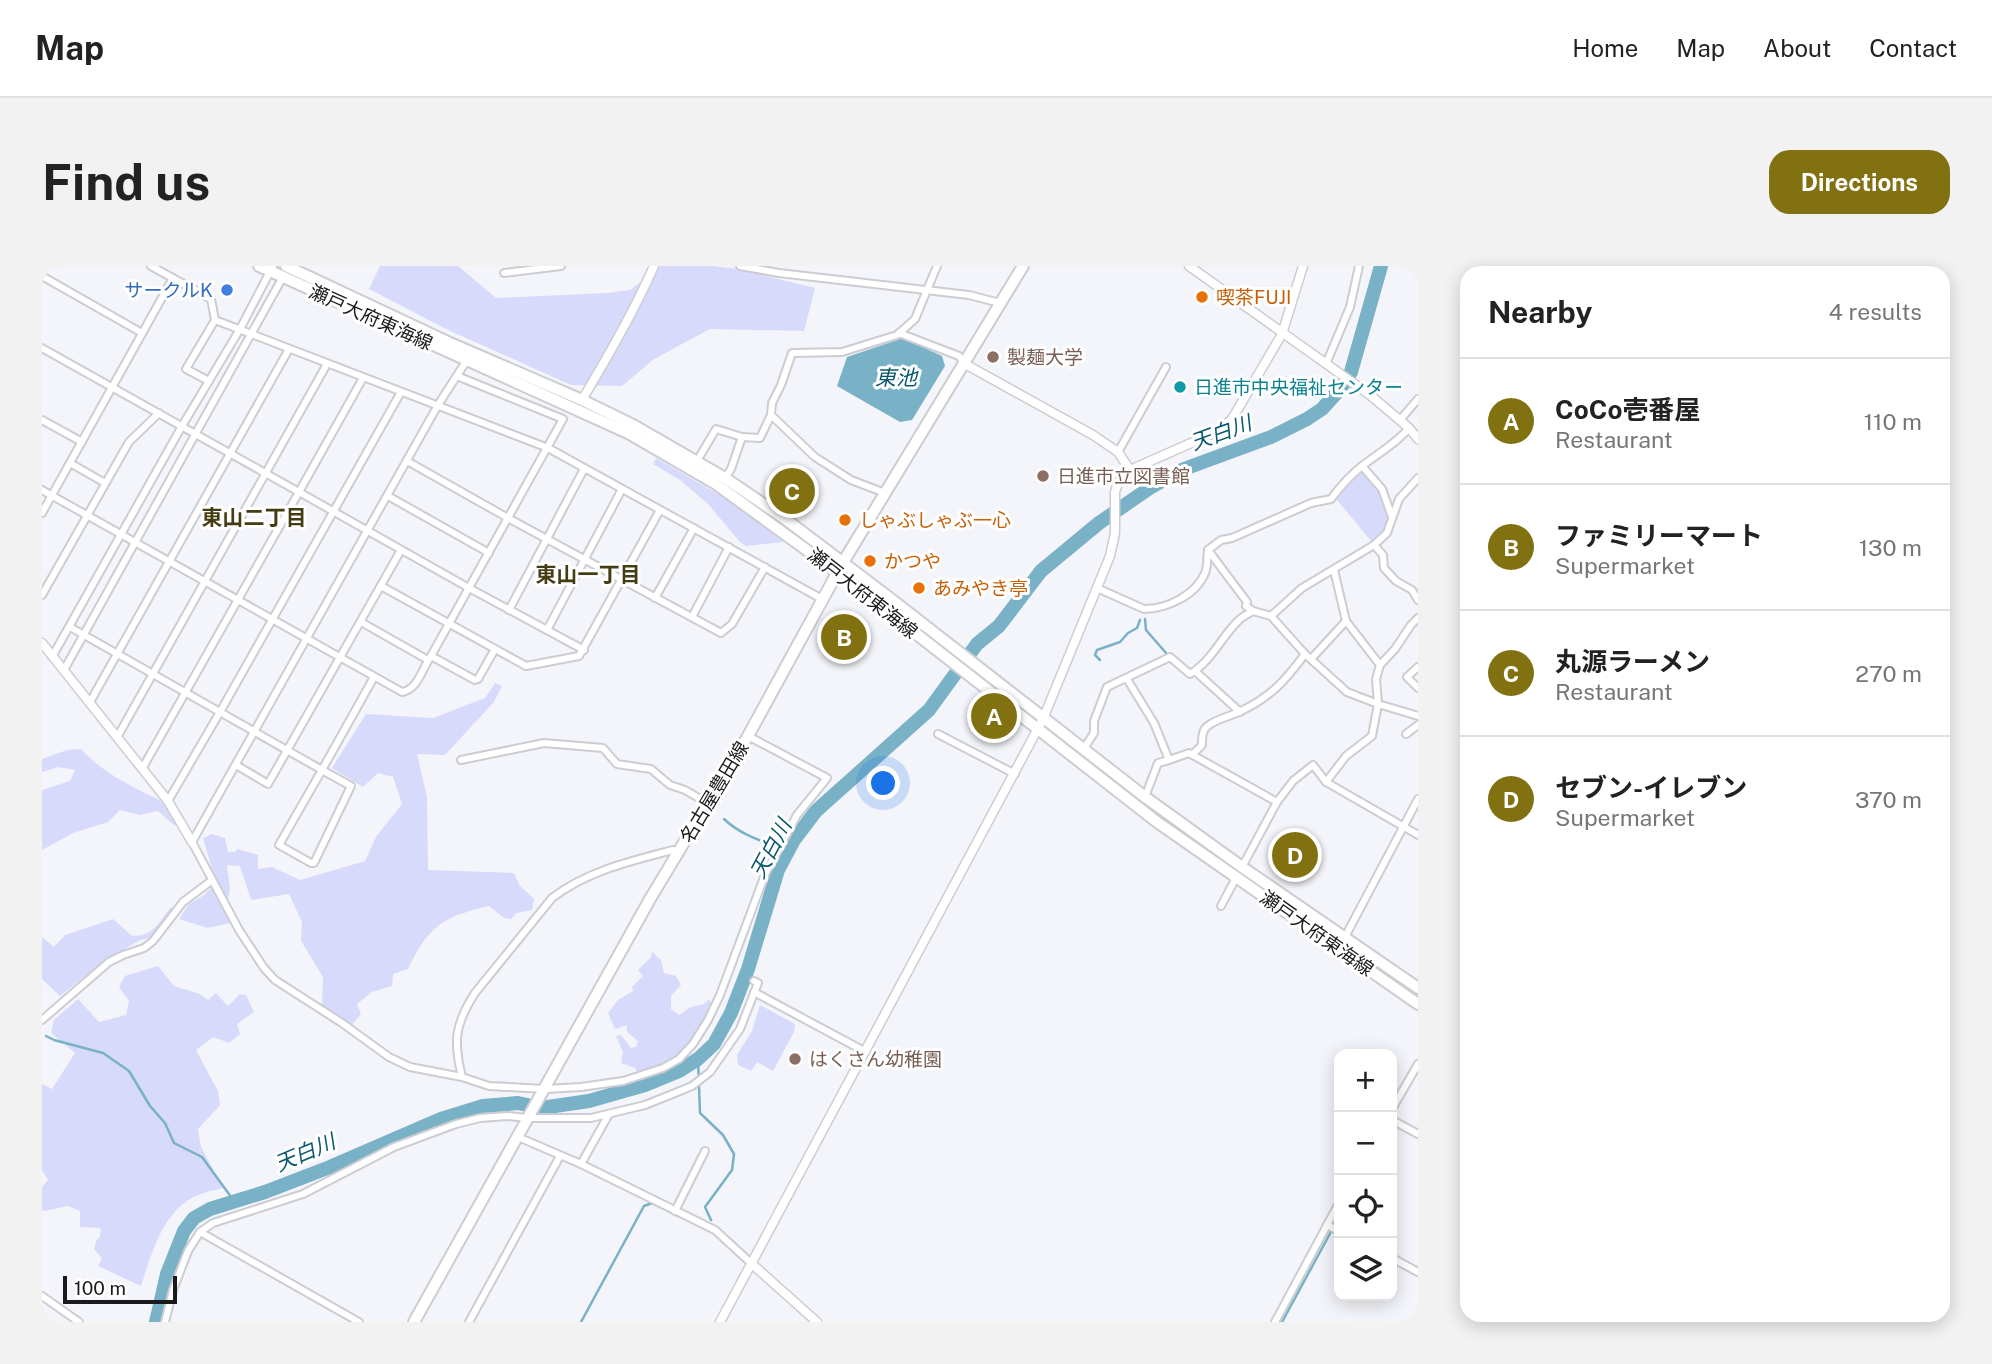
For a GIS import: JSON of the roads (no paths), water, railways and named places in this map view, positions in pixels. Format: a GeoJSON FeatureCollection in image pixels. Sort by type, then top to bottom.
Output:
{"type":"FeatureCollection","features":[{"type":"Feature","properties":{"kind":"main road","name":"瀬戸大府東海線"},"geometry":{"type":"LineString","coordinates":[[259,266],[286,270],[582,400],[635,426],[725,478],[784,519],[840,568],[1041,724],[1157,822],[1345,937],[1418,988]]}},
{"type":"Feature","properties":{"kind":"main road","name":"名古屋豊田線"},"geometry":{"type":"LineString","coordinates":[[414,1322],[678,852],[748,736],[822,599],[1023,266]]}},
{"type":"Feature","properties":{"kind":"main road","name":"瀬戸大府東海線"},"geometry":{"type":"LineString","coordinates":[[286,270],[467,360],[628,433],[691,468],[840,568]]}},
{"type":"Feature","properties":{"kind":"main road","name":"瀬戸大府東海線"},"geometry":{"type":"LineString","coordinates":[[1041,724],[1083,750],[1239,872],[1418,1003]]}},
{"type":"Feature","properties":{"kind":"street"},"geometry":{"type":"LineString","coordinates":[[151,266],[211,299],[215,320],[186,369],[209,381]]}},
{"type":"Feature","properties":{"kind":"street"},"geometry":{"type":"LineString","coordinates":[[504,273],[561,266]]}},
{"type":"Feature","properties":{"kind":"street"},"geometry":{"type":"LineString","coordinates":[[582,400],[616,342],[654,266]]}},
{"type":"Feature","properties":{"kind":"street"},"geometry":{"type":"LineString","coordinates":[[740,266],[969,295],[1000,303]]}},
{"type":"Feature","properties":{"kind":"street"},"geometry":{"type":"LineString","coordinates":[[697,461],[716,429],[760,439],[792,353],[842,352],[900,333],[915,319],[937,266]]}},
{"type":"Feature","properties":{"kind":"street"},"geometry":{"type":"LineString","coordinates":[[1189,266],[1370,395],[1418,439]]}},
{"type":"Feature","properties":{"kind":"street"},"geometry":{"type":"LineString","coordinates":[[720,1322],[1041,724],[1110,556],[1115,533],[1115,492],[1118,483],[1130,470],[1216,432],[1232,419],[1282,334],[1303,266]]}},
{"type":"Feature","properties":{"kind":"street"},"geometry":{"type":"LineString","coordinates":[[1326,364],[1350,307],[1359,266]]}},
{"type":"Feature","properties":{"kind":"street"},"geometry":{"type":"LineString","coordinates":[[52,657],[182,426],[240,330],[272,269]]}},
{"type":"Feature","properties":{"kind":"street"},"geometry":{"type":"LineString","coordinates":[[64,670],[286,270]]}},
{"type":"Feature","properties":{"kind":"street"},"geometry":{"type":"LineString","coordinates":[[43,271],[142,333]]}},
{"type":"Feature","properties":{"kind":"street"},"geometry":{"type":"LineString","coordinates":[[42,513],[173,278]]}},
{"type":"Feature","properties":{"kind":"street"},"geometry":{"type":"LineString","coordinates":[[215,320],[548,448],[822,599]]}},
{"type":"Feature","properties":{"kind":"street"},"geometry":{"type":"LineString","coordinates":[[900,333],[959,356],[965,364],[1093,435],[1118,452],[1130,470]]}},
{"type":"Feature","properties":{"kind":"street"},"geometry":{"type":"LineString","coordinates":[[42,348],[584,650]]}},
{"type":"Feature","properties":{"kind":"street"},"geometry":{"type":"LineString","coordinates":[[90,702],[289,349]]}},
{"type":"Feature","properties":{"kind":"street"},"geometry":{"type":"LineString","coordinates":[[192,842],[438,405],[467,360]]}},
{"type":"Feature","properties":{"kind":"street"},"geometry":{"type":"LineString","coordinates":[[116,736],[327,364]]}},
{"type":"Feature","properties":{"kind":"street"},"geometry":{"type":"LineString","coordinates":[[1118,452],[1166,367]]}},
{"type":"Feature","properties":{"kind":"street"},"geometry":{"type":"LineString","coordinates":[[42,490],[405,692],[412,689],[430,658],[548,448],[562,417],[457,376]]}},
{"type":"Feature","properties":{"kind":"street"},"geometry":{"type":"LineString","coordinates":[[142,769],[363,377]]}},
{"type":"Feature","properties":{"kind":"street"},"geometry":{"type":"LineString","coordinates":[[168,802],[401,391]]}},
{"type":"Feature","properties":{"kind":"street"},"geometry":{"type":"LineString","coordinates":[[1400,420],[1418,399]]}},
{"type":"Feature","properties":{"kind":"street"},"geometry":{"type":"LineString","coordinates":[[42,595],[129,442],[159,414]]}},
{"type":"Feature","properties":{"kind":"street"},"geometry":{"type":"LineString","coordinates":[[771,415],[815,457],[852,480],[885,493]]}},
{"type":"Feature","properties":{"kind":"street"},"geometry":{"type":"LineString","coordinates":[[42,420],[82,442]]}},
{"type":"Feature","properties":{"kind":"street"},"geometry":{"type":"LineString","coordinates":[[1097,588],[1144,609],[1172,603],[1193,590],[1205,572],[1208,550],[1221,540],[1232,538],[1311,503],[1331,499],[1345,481],[1398,441],[1409,428]]}},
{"type":"Feature","properties":{"kind":"street"},"geometry":{"type":"LineString","coordinates":[[725,478],[731,469],[742,436]]}},
{"type":"Feature","properties":{"kind":"street"},"geometry":{"type":"LineString","coordinates":[[407,461],[721,633],[732,624],[765,566]]}},
{"type":"Feature","properties":{"kind":"street"},"geometry":{"type":"LineString","coordinates":[[70,463],[105,483]]}},
{"type":"Feature","properties":{"kind":"street"},"geometry":{"type":"LineString","coordinates":[[1362,466],[1382,489],[1393,519]]}},
{"type":"Feature","properties":{"kind":"street"},"geometry":{"type":"LineString","coordinates":[[509,610],[584,469]]}},
{"type":"Feature","properties":{"kind":"street"},"geometry":{"type":"LineString","coordinates":[[1271,616],[1302,588],[1374,545],[1387,533],[1399,499],[1418,478]]}},
{"type":"Feature","properties":{"kind":"street"},"geometry":{"type":"LineString","coordinates":[[547,630],[622,489]]}},
{"type":"Feature","properties":{"kind":"street"},"geometry":{"type":"LineString","coordinates":[[388,496],[489,553]]}},
{"type":"Feature","properties":{"kind":"street"},"geometry":{"type":"LineString","coordinates":[[381,586],[526,666],[579,656],[660,510]]}},
{"type":"Feature","properties":{"kind":"street"},"geometry":{"type":"LineString","coordinates":[[655,598],[694,528]]}},
{"type":"Feature","properties":{"kind":"street"},"geometry":{"type":"LineString","coordinates":[[1374,545],[1383,555],[1384,568],[1396,581],[1412,590],[1418,600]]}},
{"type":"Feature","properties":{"kind":"street"},"geometry":{"type":"LineString","coordinates":[[692,617],[729,547]]}},
{"type":"Feature","properties":{"kind":"street"},"geometry":{"type":"LineString","coordinates":[[236,765],[268,783],[401,550]]}},
{"type":"Feature","properties":{"kind":"street"},"geometry":{"type":"LineString","coordinates":[[1208,550],[1247,602],[1246,606],[1271,616],[1308,656],[1347,692],[1418,716]]}},
{"type":"Feature","properties":{"kind":"street"},"geometry":{"type":"LineString","coordinates":[[1334,570],[1346,621],[1380,665]]}},
{"type":"Feature","properties":{"kind":"street"},"geometry":{"type":"LineString","coordinates":[[1083,750],[1094,733],[1094,720],[1107,687],[1170,657],[1190,674],[1216,651],[1239,620],[1253,611]]}},
{"type":"Feature","properties":{"kind":"street"},"geometry":{"type":"LineString","coordinates":[[1326,782],[1346,756],[1373,736],[1378,704],[1376,679],[1380,665],[1418,618]]}},
{"type":"Feature","properties":{"kind":"street"},"geometry":{"type":"LineString","coordinates":[[1192,755],[1202,745],[1206,726],[1262,700],[1346,621]]}},
{"type":"Feature","properties":{"kind":"street"},"geometry":{"type":"LineString","coordinates":[[361,622],[475,680],[495,649]]}},
{"type":"Feature","properties":{"kind":"street"},"geometry":{"type":"LineString","coordinates":[[70,627],[83,635],[118,654],[152,674],[322,769],[351,786],[314,863],[311,863],[279,845],[322,769],[374,677]]}},
{"type":"Feature","properties":{"kind":"street"},"geometry":{"type":"LineString","coordinates":[[42,643],[168,802],[249,949],[275,980],[399,1063],[501,1088],[544,1091],[623,1081],[672,1064],[694,1044],[720,995],[766,872],[797,815],[827,778],[748,736]]}},
{"type":"Feature","properties":{"kind":"street"},"geometry":{"type":"LineString","coordinates":[[1418,667],[1407,677],[1418,688]]}},
{"type":"Feature","properties":{"kind":"street"},"geometry":{"type":"LineString","coordinates":[[1195,671],[1240,712]]}},
{"type":"Feature","properties":{"kind":"street"},"geometry":{"type":"LineString","coordinates":[[1127,679],[1154,723],[1169,760]]}},
{"type":"Feature","properties":{"kind":"street"},"geometry":{"type":"LineString","coordinates":[[1406,734],[1418,725]]}},
{"type":"Feature","properties":{"kind":"street"},"geometry":{"type":"LineString","coordinates":[[938,734],[1015,774]]}},
{"type":"Feature","properties":{"kind":"street"},"geometry":{"type":"LineString","coordinates":[[461,760],[544,743],[593,746],[605,750],[617,764],[651,769],[670,785],[709,804]]}},
{"type":"Feature","properties":{"kind":"street"},"geometry":{"type":"LineString","coordinates":[[1145,797],[1158,763],[1189,753],[1277,802]]}},
{"type":"Feature","properties":{"kind":"street"},"geometry":{"type":"LineString","coordinates":[[1221,906],[1277,802],[1293,781],[1313,765],[1326,782],[1418,835]]}},
{"type":"Feature","properties":{"kind":"street"},"geometry":{"type":"LineString","coordinates":[[1345,937],[1418,799]]}},
{"type":"Feature","properties":{"kind":"street"},"geometry":{"type":"LineString","coordinates":[[462,1077],[456,1053],[456,1039],[464,1010],[552,898],[566,887],[607,868],[673,850],[678,852]]}},
{"type":"Feature","properties":{"kind":"street"},"geometry":{"type":"LineString","coordinates":[[42,1020],[109,962],[144,948],[153,941],[183,902],[211,881]]}},
{"type":"Feature","properties":{"kind":"street"},"geometry":{"type":"LineString","coordinates":[[165,1322],[188,1251],[200,1232],[213,1223],[303,1194],[394,1147],[456,1124],[507,1116],[578,1119],[660,1100],[692,1086],[709,1072],[740,1029],[758,983],[754,981]]}},
{"type":"Feature","properties":{"kind":"street"},"geometry":{"type":"LineString","coordinates":[[754,992],[866,1052]]}},
{"type":"Feature","properties":{"kind":"street"},"geometry":{"type":"LineString","coordinates":[[1397,1100],[1418,1064]]}},
{"type":"Feature","properties":{"kind":"street"},"geometry":{"type":"LineString","coordinates":[[581,1164],[610,1113]]}},
{"type":"Feature","properties":{"kind":"street"},"geometry":{"type":"LineString","coordinates":[[1397,1123],[1418,1134]]}},
{"type":"Feature","properties":{"kind":"street"},"geometry":{"type":"LineString","coordinates":[[518,1137],[581,1164],[715,1230],[817,1322]]}},
{"type":"Feature","properties":{"kind":"street"},"geometry":{"type":"LineString","coordinates":[[675,1211],[705,1151]]}},
{"type":"Feature","properties":{"kind":"street"},"geometry":{"type":"LineString","coordinates":[[469,1322],[559,1156]]}},
{"type":"Feature","properties":{"kind":"street"},"geometry":{"type":"LineString","coordinates":[[1275,1322],[1334,1212]]}},
{"type":"Feature","properties":{"kind":"street"},"geometry":{"type":"LineString","coordinates":[[1327,1225],[1334,1228]]}},
{"type":"Feature","properties":{"kind":"street"},"geometry":{"type":"LineString","coordinates":[[200,1232],[359,1322]]}},
{"type":"Feature","properties":{"kind":"street"},"geometry":{"type":"LineString","coordinates":[[1397,1261],[1418,1272]]}},
{"type":"Feature","properties":{"kind":"street"},"geometry":{"type":"LineString","coordinates":[[42,1296],[79,1322]]}},
{"type":"Feature","properties":{"kind":"water","name":"東池"},"geometry":{"type":"Polygon","coordinates":[[[903,338],[942,356],[945,366],[912,420],[900,422],[837,386],[847,357],[903,338]]]}},
{"type":"Feature","properties":{"kind":"waterway","name":"天白川"},"geometry":{"type":"LineString","coordinates":[[156,1322],[167,1274],[184,1231],[194,1218],[210,1209],[265,1192],[441,1119],[483,1106],[518,1103],[541,1108],[589,1101],[645,1085],[679,1071],[698,1059],[714,1044],[731,1013],[748,969],[778,870],[794,840],[816,811],[929,710],[977,644],[999,626],[1041,571],[1099,523],[1151,487],[1184,469],[1271,437],[1322,409],[1351,372],[1381,266]]}},
{"type":"Feature","properties":{"kind":"waterway"},"geometry":{"type":"LineString","coordinates":[[1145,619],[1146,630],[1166,653]]}},
{"type":"Feature","properties":{"kind":"waterway"},"geometry":{"type":"LineString","coordinates":[[1100,660],[1095,655],[1097,650],[1120,642],[1137,628],[1140,620]]}},
{"type":"Feature","properties":{"kind":"waterway"},"geometry":{"type":"LineString","coordinates":[[724,819],[747,834],[788,852]]}},
{"type":"Feature","properties":{"kind":"waterway"},"geometry":{"type":"LineString","coordinates":[[46,1036],[103,1053],[129,1071],[150,1106],[165,1123],[174,1143],[202,1157],[234,1201]]}},
{"type":"Feature","properties":{"kind":"waterway"},"geometry":{"type":"LineString","coordinates":[[698,1059],[700,1113],[723,1135],[734,1154],[732,1170],[705,1207],[711,1220]]}},
{"type":"Feature","properties":{"kind":"waterway"},"geometry":{"type":"LineString","coordinates":[[581,1322],[644,1206],[652,1203],[678,1216]]}},
{"type":"Feature","properties":{"kind":"waterway"},"geometry":{"type":"LineString","coordinates":[[1282,1322],[1334,1226]]}},
{"type":"Feature","properties":{"kind":"place","name":"サークルK"},"geometry":{"type":"Point","coordinates":[227,290]}},
{"type":"Feature","properties":{"kind":"place","name":"喫茶FUJI"},"geometry":{"type":"Point","coordinates":[1202,297]}},
{"type":"Feature","properties":{"kind":"place","name":"製麺大学"},"geometry":{"type":"Point","coordinates":[993,357]}},
{"type":"Feature","properties":{"kind":"place","name":"日進市中央福祉センター"},"geometry":{"type":"Point","coordinates":[1180,387]}},
{"type":"Feature","properties":{"kind":"place","name":"日進市立図書館"},"geometry":{"type":"Point","coordinates":[1043,476]}},
{"type":"Feature","properties":{"kind":"place","name":"丸源ラーメン"},"geometry":{"type":"Point","coordinates":[792,491]}},
{"type":"Feature","properties":{"kind":"place","name":"しゃぶしゃぶ一心"},"geometry":{"type":"Point","coordinates":[845,520]}},
{"type":"Feature","properties":{"kind":"place","name":"かつや"},"geometry":{"type":"Point","coordinates":[870,561]}},
{"type":"Feature","properties":{"kind":"place","name":"あみやき亭"},"geometry":{"type":"Point","coordinates":[919,588]}},
{"type":"Feature","properties":{"kind":"place","name":"ファミリーマート"},"geometry":{"type":"Point","coordinates":[844,637]}},
{"type":"Feature","properties":{"kind":"place","name":"CoCo壱番屋"},"geometry":{"type":"Point","coordinates":[994,716]}},
{"type":"Feature","properties":{"kind":"place","name":"セブン-イレブン"},"geometry":{"type":"Point","coordinates":[1295,855]}},
{"type":"Feature","properties":{"kind":"place","name":"はくさん幼稚園"},"geometry":{"type":"Point","coordinates":[795,1059]}},
{"type":"Feature","properties":{"kind":"district","name":"東山二丁目"},"geometry":{"type":"Point","coordinates":[254,518]}},
{"type":"Feature","properties":{"kind":"district","name":"東山一丁目"},"geometry":{"type":"Point","coordinates":[588,575]}}]}
